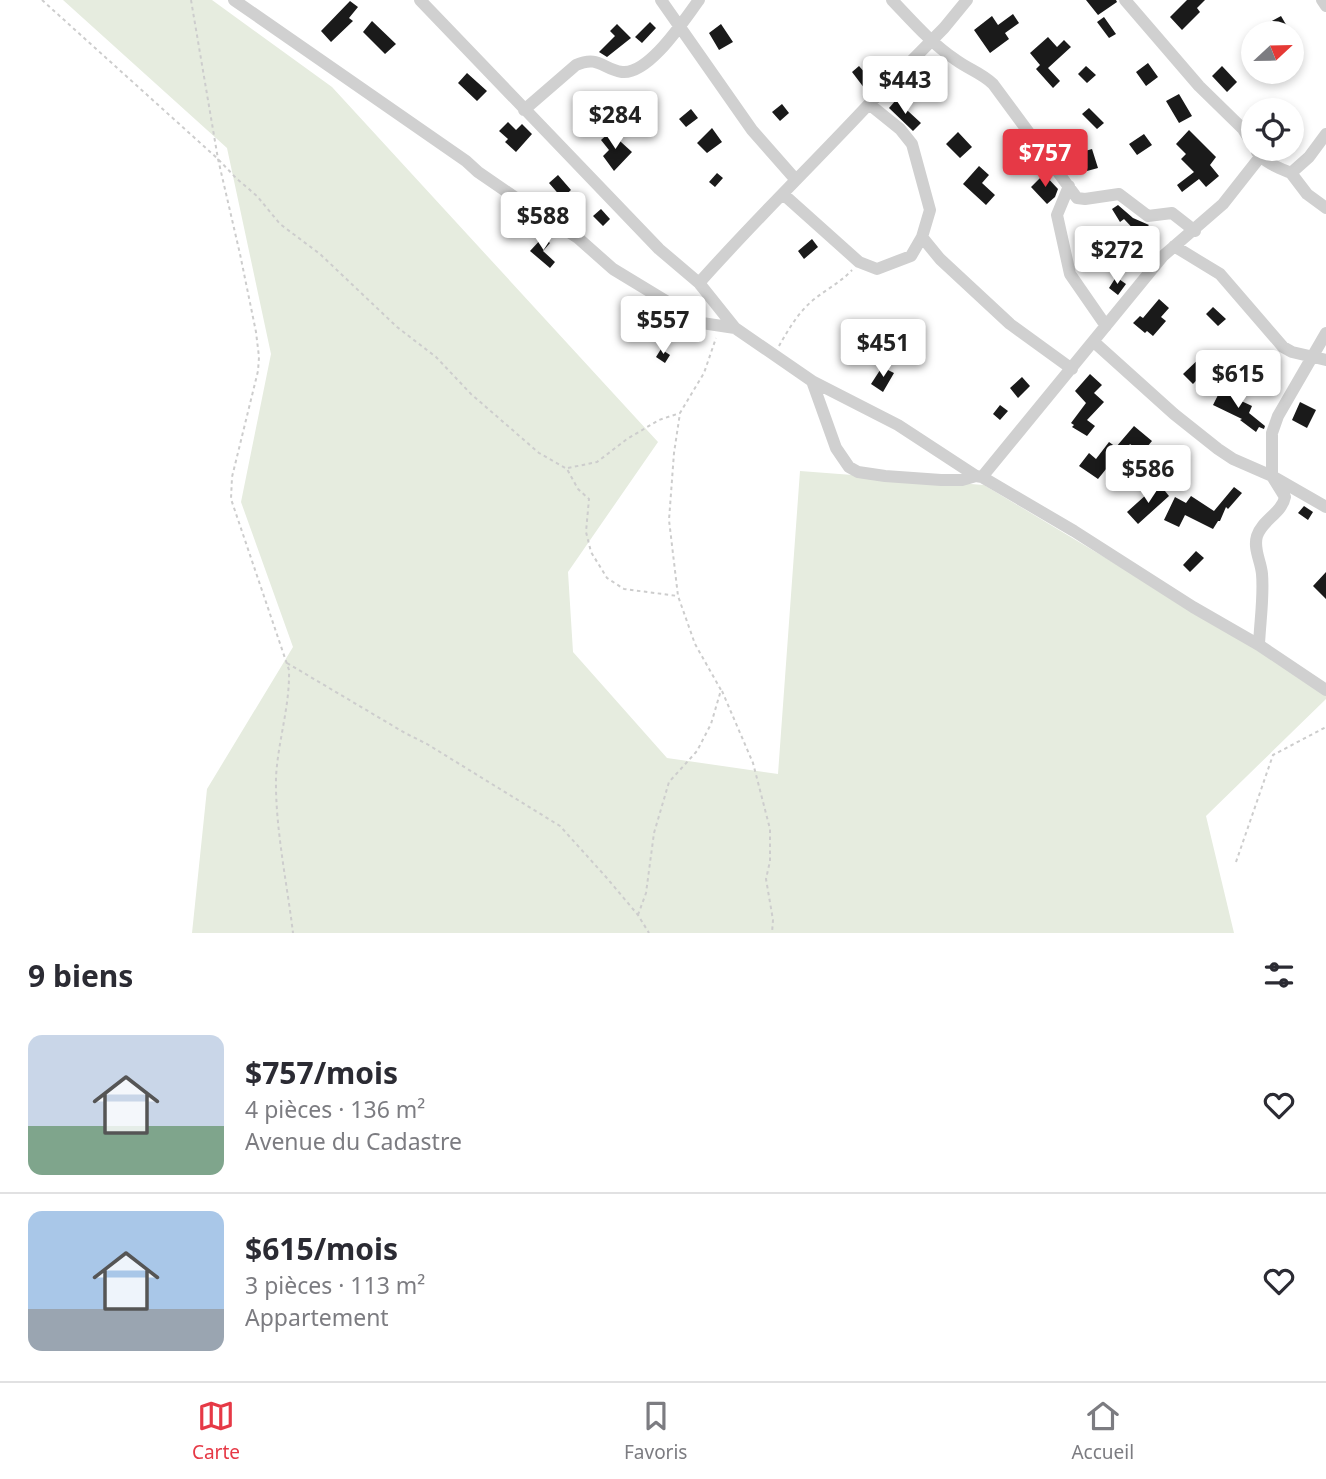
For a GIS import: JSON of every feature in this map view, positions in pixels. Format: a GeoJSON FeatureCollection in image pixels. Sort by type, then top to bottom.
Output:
{"type":"FeatureCollection","features":[{"type":"Feature","properties":{"kind":"street"},"geometry":{"type":"LineString","coordinates":[[234,0],[466,160],[478,172],[578,237],[613,269],[702,323],[735,328]]}},
{"type":"Feature","properties":{"kind":"street"},"geometry":{"type":"LineString","coordinates":[[420,0],[660,249],[699,283],[735,328],[812,381],[898,425],[1259,645],[1326,690]]}},
{"type":"Feature","properties":{"kind":"street"},"geometry":{"type":"LineString","coordinates":[[661,0],[752,130],[796,180]]}},
{"type":"Feature","properties":{"kind":"street"},"geometry":{"type":"LineString","coordinates":[[524,110],[576,65],[585,61],[595,61],[621,72],[633,71],[646,64],[699,0]]}},
{"type":"Feature","properties":{"kind":"street"},"geometry":{"type":"LineString","coordinates":[[892,0],[931,40],[956,60],[989,79],[1069,186],[1082,199],[1119,194],[1148,216],[1172,213],[1195,231]]}},
{"type":"Feature","properties":{"kind":"street"},"geometry":{"type":"LineString","coordinates":[[699,283],[967,0]]}},
{"type":"Feature","properties":{"kind":"street"},"geometry":{"type":"LineString","coordinates":[[1125,0],[1199,86],[1241,127]]}},
{"type":"Feature","properties":{"kind":"street"},"geometry":{"type":"LineString","coordinates":[[1322,0],[1326,6]]}},
{"type":"Feature","properties":{"kind":"street"},"geometry":{"type":"LineString","coordinates":[[783,194],[859,262],[877,269],[911,256],[922,237],[930,210],[912,144],[901,129],[869,104]]}},
{"type":"Feature","properties":{"kind":"street"},"geometry":{"type":"LineString","coordinates":[[1291,173],[1309,157],[1326,134]]}},
{"type":"Feature","properties":{"kind":"street"},"geometry":{"type":"LineString","coordinates":[[812,381],[836,448],[849,467],[858,472],[885,476],[940,480],[962,480],[979,476],[1072,369],[1163,256],[1223,204],[1249,161]]}},
{"type":"Feature","properties":{"kind":"street"},"geometry":{"type":"LineString","coordinates":[[1270,161],[1291,173],[1307,194],[1326,208]]}},
{"type":"Feature","properties":{"kind":"street"},"geometry":{"type":"LineString","coordinates":[[1069,186],[1057,215],[1070,274],[1106,326]]}},
{"type":"Feature","properties":{"kind":"street"},"geometry":{"type":"LineString","coordinates":[[922,237],[940,259],[1010,324],[1072,369]]}},
{"type":"Feature","properties":{"kind":"street"},"geometry":{"type":"LineString","coordinates":[[1174,246],[1220,274],[1283,347],[1292,352],[1326,360]]}},
{"type":"Feature","properties":{"kind":"street"},"geometry":{"type":"LineString","coordinates":[[1259,645],[1262,572],[1256,546],[1257,537],[1266,520],[1283,504],[1285,497],[1272,476],[1272,433],[1278,416],[1326,333]]}},
{"type":"Feature","properties":{"kind":"street"},"geometry":{"type":"LineString","coordinates":[[1094,342],[1174,414],[1218,449],[1326,507]]}},
{"type":"Feature","properties":{"kind":"path"},"geometry":{"type":"LineString","coordinates":[[42,0],[218,159],[257,196],[281,224],[320,254],[397,327],[436,357],[471,394],[539,453],[567,469],[578,489],[589,499],[586,532],[591,552],[607,578],[624,589],[678,596]]}},
{"type":"Feature","properties":{"kind":"path"},"geometry":{"type":"LineString","coordinates":[[191,0],[218,159],[256,332],[258,371],[232,477],[231,499],[287,663],[289,690],[279,749],[277,797],[293,933]]}},
{"type":"Feature","properties":{"kind":"path"},"geometry":{"type":"LineString","coordinates":[[774,356],[791,325],[812,301],[840,283],[859,262]]}},
{"type":"Feature","properties":{"kind":"path"},"geometry":{"type":"LineString","coordinates":[[720,327],[704,373],[680,413],[669,520],[678,596],[695,644],[721,690],[753,763],[770,829],[770,861],[766,879],[773,920],[772,933]]}},
{"type":"Feature","properties":{"kind":"path"},"geometry":{"type":"LineString","coordinates":[[567,469],[597,462],[627,439],[659,420],[680,413]]}},
{"type":"Feature","properties":{"kind":"path"},"geometry":{"type":"LineString","coordinates":[[287,663],[427,744],[560,826],[638,915],[649,933]]}},
{"type":"Feature","properties":{"kind":"path"},"geometry":{"type":"LineString","coordinates":[[638,915],[646,892],[654,834],[669,782],[697,751],[711,724],[721,690]]}},
{"type":"Feature","properties":{"kind":"path"},"geometry":{"type":"LineString","coordinates":[[1236,862],[1273,755],[1326,727]]}},
{"type":"Feature","properties":{"kind":"shaded area"},"geometry":{"type":"Polygon","coordinates":[[[63,0],[212,0],[332,87],[658,442],[568,572],[573,652],[667,758],[778,774],[800,471],[984,485],[1326,690],[1326,699],[1206,816],[1234,933],[192,933],[207,789],[293,647],[241,502],[271,354],[227,148],[63,0]]]}},
{"type":"Feature","properties":{"kind":"building"},"geometry":{"type":"Polygon","coordinates":[[[1086,0],[1116,0],[1117,2],[1098,15],[1086,0]]]}},
{"type":"Feature","properties":{"kind":"building"},"geometry":{"type":"Polygon","coordinates":[[[1187,0],[1205,0],[1197,8],[1200,12],[1182,30],[1170,17],[1187,0]]]}},
{"type":"Feature","properties":{"kind":"building"},"geometry":{"type":"Polygon","coordinates":[[[350,1],[358,7],[349,18],[353,21],[331,42],[321,31],[350,1]]]}},
{"type":"Feature","properties":{"kind":"building"},"geometry":{"type":"Polygon","coordinates":[[[1013,14],[1019,23],[1005,33],[1009,39],[990,53],[974,30],[992,16],[998,25],[1013,14]]]}},
{"type":"Feature","properties":{"kind":"building"},"geometry":{"type":"Polygon","coordinates":[[[1104,17],[1116,34],[1109,38],[1097,22],[1104,17]]]}},
{"type":"Feature","properties":{"kind":"building"},"geometry":{"type":"Polygon","coordinates":[[[372,21],[396,44],[385,54],[363,32],[372,21]]]}},
{"type":"Feature","properties":{"kind":"building"},"geometry":{"type":"Polygon","coordinates":[[[650,22],[656,28],[642,43],[635,37],[650,22]]]}},
{"type":"Feature","properties":{"kind":"building"},"geometry":{"type":"Polygon","coordinates":[[[617,24],[631,38],[607,57],[599,52],[615,36],[610,31],[617,24]]]}},
{"type":"Feature","properties":{"kind":"building"},"geometry":{"type":"Polygon","coordinates":[[[721,24],[733,42],[719,50],[709,33],[721,24]]]}},
{"type":"Feature","properties":{"kind":"building"},"geometry":{"type":"Polygon","coordinates":[[[1048,37],[1057,47],[1064,40],[1071,47],[1048,68],[1060,81],[1053,88],[1036,69],[1040,65],[1030,53],[1048,37]]]}},
{"type":"Feature","properties":{"kind":"building"},"geometry":{"type":"Polygon","coordinates":[[[880,61],[888,70],[868,93],[852,72],[859,66],[866,74],[880,61]]]}},
{"type":"Feature","properties":{"kind":"building"},"geometry":{"type":"Polygon","coordinates":[[[1148,63],[1158,77],[1146,86],[1136,72],[1148,63]]]}},
{"type":"Feature","properties":{"kind":"building"},"geometry":{"type":"Polygon","coordinates":[[[1086,66],[1096,75],[1087,83],[1078,74],[1086,66]]]}},
{"type":"Feature","properties":{"kind":"building"},"geometry":{"type":"Polygon","coordinates":[[[1222,66],[1237,82],[1227,92],[1212,76],[1222,66]]]}},
{"type":"Feature","properties":{"kind":"building"},"geometry":{"type":"Polygon","coordinates":[[[467,73],[487,91],[477,101],[458,83],[467,73]]]}},
{"type":"Feature","properties":{"kind":"building"},"geometry":{"type":"Polygon","coordinates":[[[1179,94],[1192,116],[1179,123],[1166,101],[1179,94]]]}},
{"type":"Feature","properties":{"kind":"building"},"geometry":{"type":"Polygon","coordinates":[[[896,100],[921,123],[913,131],[889,108],[896,100]]]}},
{"type":"Feature","properties":{"kind":"building"},"geometry":{"type":"Polygon","coordinates":[[[782,104],[789,113],[780,121],[772,112],[782,104]]]}},
{"type":"Feature","properties":{"kind":"building"},"geometry":{"type":"Polygon","coordinates":[[[1089,108],[1104,123],[1097,129],[1082,114],[1089,108]]]}},
{"type":"Feature","properties":{"kind":"building"},"geometry":{"type":"Polygon","coordinates":[[[691,109],[698,118],[686,127],[679,119],[691,109]]]}},
{"type":"Feature","properties":{"kind":"building"},"geometry":{"type":"Polygon","coordinates":[[[508,122],[516,130],[522,124],[532,134],[516,152],[505,142],[508,139],[499,131],[508,122]]]}},
{"type":"Feature","properties":{"kind":"building"},"geometry":{"type":"Polygon","coordinates":[[[712,128],[722,142],[707,153],[697,143],[712,128]]]}},
{"type":"Feature","properties":{"kind":"building"},"geometry":{"type":"Polygon","coordinates":[[[1189,130],[1216,157],[1210,165],[1219,176],[1206,187],[1199,179],[1182,192],[1177,185],[1194,172],[1181,159],[1186,154],[1176,144],[1189,130]]]}},
{"type":"Feature","properties":{"kind":"building"},"geometry":{"type":"Polygon","coordinates":[[[610,132],[632,152],[614,171],[603,156],[609,150],[601,140],[610,132]]]}},
{"type":"Feature","properties":{"kind":"building"},"geometry":{"type":"Polygon","coordinates":[[[958,132],[972,147],[960,158],[946,144],[958,132]]]}},
{"type":"Feature","properties":{"kind":"building"},"geometry":{"type":"Polygon","coordinates":[[[1144,134],[1152,145],[1137,155],[1129,144],[1144,134]]]}},
{"type":"Feature","properties":{"kind":"building"},"geometry":{"type":"Polygon","coordinates":[[[1070,144],[1075,154],[1092,149],[1098,168],[1087,171],[1085,165],[1074,172],[1059,149],[1070,144]]]}},
{"type":"Feature","properties":{"kind":"building"},"geometry":{"type":"Polygon","coordinates":[[[979,166],[989,175],[982,183],[995,195],[986,205],[963,184],[979,166]]]}},
{"type":"Feature","properties":{"kind":"building"},"geometry":{"type":"Polygon","coordinates":[[[717,173],[723,178],[715,187],[709,182],[717,173]]]}},
{"type":"Feature","properties":{"kind":"building"},"geometry":{"type":"Polygon","coordinates":[[[1044,174],[1058,189],[1055,197],[1047,204],[1031,187],[1044,174]]]}},
{"type":"Feature","properties":{"kind":"building"},"geometry":{"type":"Polygon","coordinates":[[[558,175],[571,190],[562,198],[549,183],[558,175]]]}},
{"type":"Feature","properties":{"kind":"building"},"geometry":{"type":"Polygon","coordinates":[[[1118,205],[1133,218],[1149,225],[1139,235],[1124,219],[1120,222],[1112,209],[1118,205]]]}},
{"type":"Feature","properties":{"kind":"building"},"geometry":{"type":"Polygon","coordinates":[[[601,209],[610,219],[603,226],[593,216],[601,209]]]}},
{"type":"Feature","properties":{"kind":"building"},"geometry":{"type":"Polygon","coordinates":[[[543,237],[550,243],[543,251],[555,262],[550,268],[530,251],[543,237]]]}},
{"type":"Feature","properties":{"kind":"building"},"geometry":{"type":"Polygon","coordinates":[[[812,239],[818,247],[804,259],[798,251],[812,239]]]}},
{"type":"Feature","properties":{"kind":"building"},"geometry":{"type":"Polygon","coordinates":[[[1116,277],[1126,284],[1118,295],[1109,288],[1116,277]]]}},
{"type":"Feature","properties":{"kind":"building"},"geometry":{"type":"Polygon","coordinates":[[[1159,299],[1169,308],[1161,317],[1166,321],[1153,336],[1133,323],[1140,316],[1143,318],[1159,299]]]}},
{"type":"Feature","properties":{"kind":"building"},"geometry":{"type":"Polygon","coordinates":[[[1213,307],[1226,319],[1218,326],[1206,314],[1213,307]]]}},
{"type":"Feature","properties":{"kind":"building"},"geometry":{"type":"Polygon","coordinates":[[[661,349],[670,355],[665,363],[656,357],[661,349]]]}},
{"type":"Feature","properties":{"kind":"building"},"geometry":{"type":"Polygon","coordinates":[[[1204,354],[1213,363],[1193,384],[1183,374],[1204,354]]]}},
{"type":"Feature","properties":{"kind":"building"},"geometry":{"type":"Polygon","coordinates":[[[882,367],[894,373],[883,392],[871,384],[882,367]]]}},
{"type":"Feature","properties":{"kind":"building"},"geometry":{"type":"Polygon","coordinates":[[[1090,374],[1102,385],[1094,393],[1104,402],[1087,420],[1095,426],[1087,436],[1072,427],[1074,425],[1071,423],[1086,403],[1075,391],[1090,374]]]}},
{"type":"Feature","properties":{"kind":"building"},"geometry":{"type":"Polygon","coordinates":[[[1022,377],[1030,386],[1018,398],[1010,388],[1022,377]]]}},
{"type":"Feature","properties":{"kind":"building"},"geometry":{"type":"Polygon","coordinates":[[[1220,391],[1252,406],[1249,413],[1265,426],[1264,429],[1259,427],[1256,432],[1240,420],[1242,419],[1213,405],[1220,391]]]}},
{"type":"Feature","properties":{"kind":"building"},"geometry":{"type":"Polygon","coordinates":[[[1300,402],[1316,410],[1307,428],[1292,420],[1300,402]]]}},
{"type":"Feature","properties":{"kind":"building"},"geometry":{"type":"Polygon","coordinates":[[[1000,405],[1008,411],[1000,420],[993,414],[1000,405]]]}},
{"type":"Feature","properties":{"kind":"building"},"geometry":{"type":"Polygon","coordinates":[[[1134,426],[1152,441],[1142,453],[1130,444],[1098,479],[1079,466],[1089,453],[1096,459],[1109,442],[1116,447],[1134,426]]]}},
{"type":"Feature","properties":{"kind":"building"},"geometry":{"type":"Polygon","coordinates":[[[1161,486],[1169,496],[1138,524],[1127,512],[1147,494],[1149,497],[1161,486]]]}},
{"type":"Feature","properties":{"kind":"building"},"geometry":{"type":"Polygon","coordinates":[[[1234,487],[1242,493],[1228,509],[1226,507],[1213,529],[1185,515],[1179,527],[1164,520],[1175,497],[1186,503],[1191,496],[1214,511],[1234,487]]]}},
{"type":"Feature","properties":{"kind":"building"},"geometry":{"type":"Polygon","coordinates":[[[1304,506],[1313,512],[1308,520],[1298,513],[1304,506]]]}},
{"type":"Feature","properties":{"kind":"building"},"geometry":{"type":"Polygon","coordinates":[[[1196,551],[1204,558],[1190,572],[1183,565],[1196,551]]]}},
{"type":"Feature","properties":{"kind":"building"},"geometry":{"type":"Polygon","coordinates":[[[1326,572],[1326,599],[1313,586],[1326,572]]]}}]}
